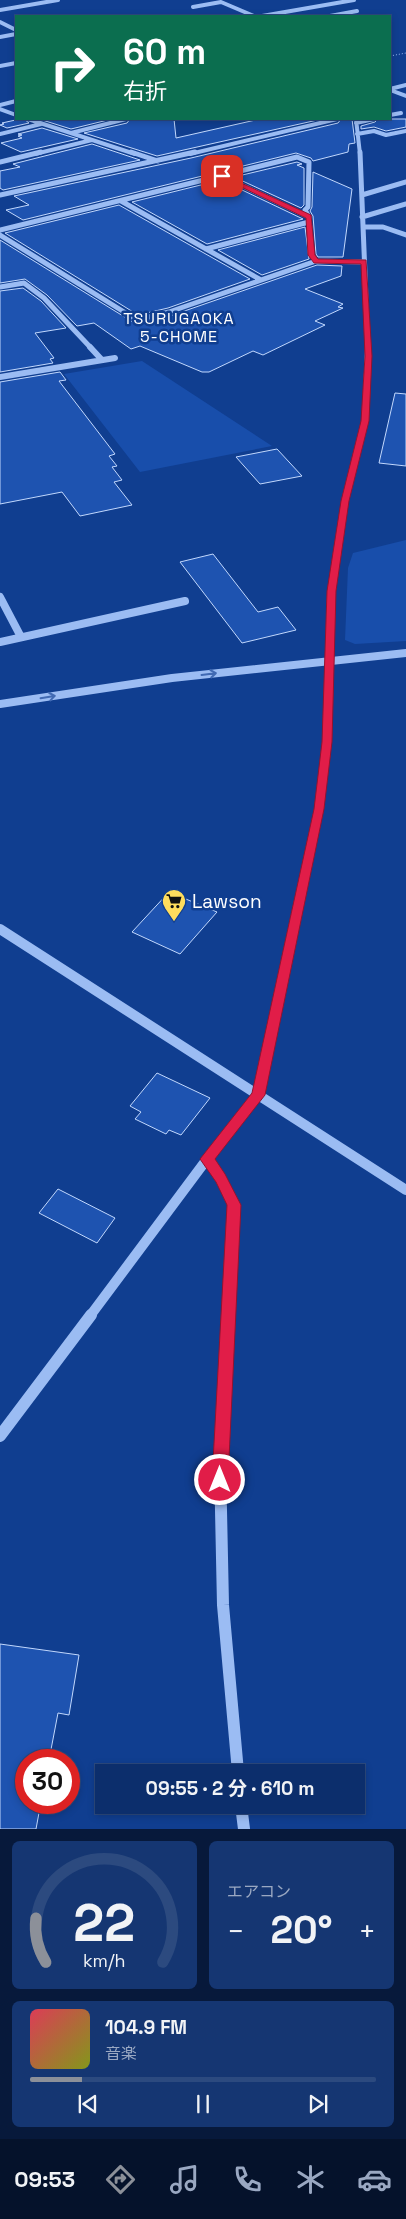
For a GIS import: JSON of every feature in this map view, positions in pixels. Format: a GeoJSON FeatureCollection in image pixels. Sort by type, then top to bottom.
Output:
{"type":"FeatureCollection","features":[{"type":"Feature","properties":{"kind":"street"},"geometry":{"type":"LineString","coordinates":[[0,10],[58,0]]}},
{"type":"Feature","properties":{"kind":"street"},"geometry":{"type":"LineString","coordinates":[[268,15],[355,0],[356,15]]}},
{"type":"Feature","properties":{"kind":"street"},"geometry":{"type":"LineString","coordinates":[[193,7],[221,2],[252,15]]}},
{"type":"Feature","properties":{"kind":"street"},"geometry":{"type":"LineString","coordinates":[[0,3],[12,8]]}},
{"type":"Feature","properties":{"kind":"street"},"geometry":{"type":"LineString","coordinates":[[335,15],[357,11]]}},
{"type":"Feature","properties":{"kind":"street"},"geometry":{"type":"LineString","coordinates":[[0,22],[15,30]]}},
{"type":"Feature","properties":{"kind":"street"},"geometry":{"type":"LineString","coordinates":[[0,37],[15,34]]}},
{"type":"Feature","properties":{"kind":"street"},"geometry":{"type":"LineString","coordinates":[[0,66],[15,62]]}},
{"type":"Feature","properties":{"kind":"street"},"geometry":{"type":"LineString","coordinates":[[391,90],[406,85]]}},
{"type":"Feature","properties":{"kind":"street"},"geometry":{"type":"LineString","coordinates":[[391,90],[406,96]]}},
{"type":"Feature","properties":{"kind":"street"},"geometry":{"type":"LineString","coordinates":[[0,109],[15,102]]}},
{"type":"Feature","properties":{"kind":"street"},"geometry":{"type":"LineString","coordinates":[[0,109],[15,114]]}},
{"type":"Feature","properties":{"kind":"street"},"geometry":{"type":"LineString","coordinates":[[391,115],[401,113]]}},
{"type":"Feature","properties":{"kind":"street"},"geometry":{"type":"LineString","coordinates":[[31,120],[158,161]]}},
{"type":"Feature","properties":{"kind":"street"},"geometry":{"type":"LineString","coordinates":[[71,133],[122,120]]}},
{"type":"Feature","properties":{"kind":"street"},"geometry":{"type":"LineString","coordinates":[[0,196],[333,120]]}},
{"type":"Feature","properties":{"kind":"street"},"geometry":{"type":"LineString","coordinates":[[0,1436],[207,1159],[258,1095],[319,809],[327,742],[331,591],[345,501],[365,421],[368,356],[362,195],[356,121]]}},
{"type":"Feature","properties":{"kind":"street"},"geometry":{"type":"LineString","coordinates":[[0,134],[43,124]]}},
{"type":"Feature","properties":{"kind":"street"},"geometry":{"type":"LineString","coordinates":[[357,134],[374,131],[386,135],[406,131]]}},
{"type":"Feature","properties":{"kind":"street"},"geometry":{"type":"LineString","coordinates":[[0,162],[93,140]]}},
{"type":"Feature","properties":{"kind":"street"},"geometry":{"type":"LineString","coordinates":[[0,230],[297,157],[309,162],[308,207],[305,212],[309,219],[312,255],[316,261]]}},
{"type":"Feature","properties":{"kind":"street"},"geometry":{"type":"LineString","coordinates":[[222,176],[309,219]]}},
{"type":"Feature","properties":{"kind":"street"},"geometry":{"type":"LineString","coordinates":[[362,195],[406,182]]}},
{"type":"Feature","properties":{"kind":"street"},"geometry":{"type":"LineString","coordinates":[[122,201],[261,280]]}},
{"type":"Feature","properties":{"kind":"street"},"geometry":{"type":"LineString","coordinates":[[362,218],[406,204]]}},
{"type":"Feature","properties":{"kind":"street"},"geometry":{"type":"LineString","coordinates":[[206,249],[309,219]]}},
{"type":"Feature","properties":{"kind":"street"},"geometry":{"type":"LineString","coordinates":[[363,227],[382,227],[406,235]]}},
{"type":"Feature","properties":{"kind":"street"},"geometry":{"type":"LineString","coordinates":[[396,232],[406,228]]}},
{"type":"Feature","properties":{"kind":"street"},"geometry":{"type":"LineString","coordinates":[[0,235],[137,320],[170,312],[316,261],[364,262]]}},
{"type":"Feature","properties":{"kind":"street"},"geometry":{"type":"LineString","coordinates":[[0,287],[24,283],[44,298],[102,360]]}},
{"type":"Feature","properties":{"kind":"street"},"geometry":{"type":"LineString","coordinates":[[0,377],[115,358]]}},
{"type":"Feature","properties":{"kind":"street"},"geometry":{"type":"LineString","coordinates":[[0,597],[22,637]]}},
{"type":"Feature","properties":{"kind":"street"},"geometry":{"type":"LineString","coordinates":[[0,642],[184,601]]}},
{"type":"Feature","properties":{"kind":"street"},"geometry":{"type":"LineString","coordinates":[[0,704],[172,678],[406,653]]}},
{"type":"Feature","properties":{"kind":"street"},"geometry":{"type":"LineString","coordinates":[[0,929],[406,1190]]}},
{"type":"Feature","properties":{"kind":"street"},"geometry":{"type":"LineString","coordinates":[[207,1159],[221,1178],[234,1205],[233,1256],[220,1462],[223,1605],[237,1764]]}},
{"type":"Feature","properties":{"kind":"street"},"geometry":{"type":"LineString","coordinates":[[242,1814],[244,1829]]}},
{"type":"Feature","properties":{"kind":"path"},"geometry":{"type":"LineString","coordinates":[[391,56],[406,53]]}},
{"type":"Feature","properties":{"kind":"shaded area"},"geometry":{"type":"Polygon","coordinates":[[[142,361],[272,446],[140,472],[64,374],[142,361]]]}},
{"type":"Feature","properties":{"kind":"shaded area"},"geometry":{"type":"Polygon","coordinates":[[[406,540],[406,641],[355,644],[345,640],[348,568],[353,553],[406,540]]]}},
{"type":"Feature","properties":{"kind":"building"},"geometry":{"type":"Polygon","coordinates":[[[406,119],[406,127],[386,131],[374,127],[361,129],[361,126],[377,120],[406,119]]]}},
{"type":"Feature","properties":{"kind":"building"},"geometry":{"type":"Polygon","coordinates":[[[25,120],[29,123],[7,128],[0,125],[4,124],[2,123],[25,120]]]}},
{"type":"Feature","properties":{"kind":"building"},"geometry":{"type":"Polygon","coordinates":[[[42,120],[108,120],[71,129],[42,120]]]}},
{"type":"Feature","properties":{"kind":"building"},"geometry":{"type":"Polygon","coordinates":[[[129,120],[174,120],[176,138],[256,120],[318,120],[157,156],[84,133],[127,123],[129,120]]]}},
{"type":"Feature","properties":{"kind":"building"},"geometry":{"type":"Polygon","coordinates":[[[340,120],[352,120],[355,143],[349,144],[348,152],[313,161],[311,158],[296,153],[23,220],[6,210],[29,205],[14,196],[191,158],[338,123],[340,120]]]}},
{"type":"Feature","properties":{"kind":"building"},"geometry":{"type":"Polygon","coordinates":[[[42,128],[78,139],[21,152],[1,143],[22,138],[18,136],[22,135],[18,134],[42,128]]]}},
{"type":"Feature","properties":{"kind":"building"},"geometry":{"type":"Polygon","coordinates":[[[92,144],[140,160],[3,190],[0,188],[0,171],[20,167],[13,164],[92,144]]]}},
{"type":"Feature","properties":{"kind":"building"},"geometry":{"type":"Polygon","coordinates":[[[297,162],[302,164],[297,165],[304,168],[304,205],[301,208],[234,177],[297,162]]]}},
{"type":"Feature","properties":{"kind":"building"},"geometry":{"type":"Polygon","coordinates":[[[313,172],[352,189],[343,257],[318,257],[316,254],[313,216],[310,211],[312,207],[313,172]]]}},
{"type":"Feature","properties":{"kind":"building"},"geometry":{"type":"Polygon","coordinates":[[[221,180],[303,219],[207,244],[132,202],[221,180]]]}},
{"type":"Feature","properties":{"kind":"building"},"geometry":{"type":"Polygon","coordinates":[[[119,205],[250,279],[168,308],[138,315],[5,233],[119,205]]]}},
{"type":"Feature","properties":{"kind":"building"},"geometry":{"type":"Polygon","coordinates":[[[305,227],[309,259],[262,275],[218,250],[305,227]]]}},
{"type":"Feature","properties":{"kind":"building"},"geometry":{"type":"Polygon","coordinates":[[[0,240],[136,324],[170,316],[317,265],[342,266],[341,276],[305,289],[343,304],[338,307],[343,308],[315,321],[325,325],[263,355],[253,351],[209,372],[202,372],[140,346],[131,349],[94,323],[77,326],[47,295],[25,279],[0,283],[0,240]]]}},
{"type":"Feature","properties":{"kind":"building"},"geometry":{"type":"Polygon","coordinates":[[[23,288],[41,301],[66,328],[35,333],[54,358],[50,359],[53,363],[0,372],[0,291],[23,288]]]}},
{"type":"Feature","properties":{"kind":"building"},"geometry":{"type":"Polygon","coordinates":[[[60,372],[66,380],[59,381],[115,454],[109,456],[117,466],[112,467],[122,480],[114,482],[132,505],[80,516],[62,492],[0,504],[0,382],[60,372]]]}},
{"type":"Feature","properties":{"kind":"building"},"geometry":{"type":"Polygon","coordinates":[[[395,393],[406,394],[406,466],[379,463],[395,393]]]}},
{"type":"Feature","properties":{"kind":"building"},"geometry":{"type":"Polygon","coordinates":[[[277,449],[302,476],[260,484],[236,457],[277,449]]]}},
{"type":"Feature","properties":{"kind":"building"},"geometry":{"type":"Polygon","coordinates":[[[213,554],[258,612],[278,607],[296,630],[242,643],[180,562],[213,554]]]}},
{"type":"Feature","properties":{"kind":"building","name":"Lawson"},"geometry":{"type":"Polygon","coordinates":[[[169,892],[217,912],[180,954],[132,932],[169,892]]]}},
{"type":"Feature","properties":{"kind":"building"},"geometry":{"type":"Polygon","coordinates":[[[157,1073],[210,1098],[181,1135],[169,1130],[166,1134],[135,1119],[141,1112],[130,1106],[157,1073]]]}},
{"type":"Feature","properties":{"kind":"building"},"geometry":{"type":"Polygon","coordinates":[[[58,1189],[115,1218],[97,1243],[39,1213],[58,1189]]]}},
{"type":"Feature","properties":{"kind":"building"},"geometry":{"type":"Polygon","coordinates":[[[0,1644],[79,1655],[69,1715],[58,1713],[51,1749],[15,1749],[15,1814],[39,1814],[36,1829],[0,1829],[0,1644]]]}},
{"type":"Feature","properties":{"kind":"place","name":"Lawson"},"geometry":{"type":"Point","coordinates":[174,922]}},
{"type":"Feature","properties":{"kind":"district","name":"TSURUGAOKA 5-CHOME"},"geometry":{"type":"Point","coordinates":[179,327]}},
{"type":"Feature","properties":{"kind":"route"},"geometry":{"type":"LineString","coordinates":[[220,1480],[233,1256],[234,1205],[221,1178],[207,1159],[258,1095],[319,809],[327,742],[331,591],[345,501],[365,421],[368,356],[364,262],[316,261],[312,255],[309,217],[222,176]]}}]}
